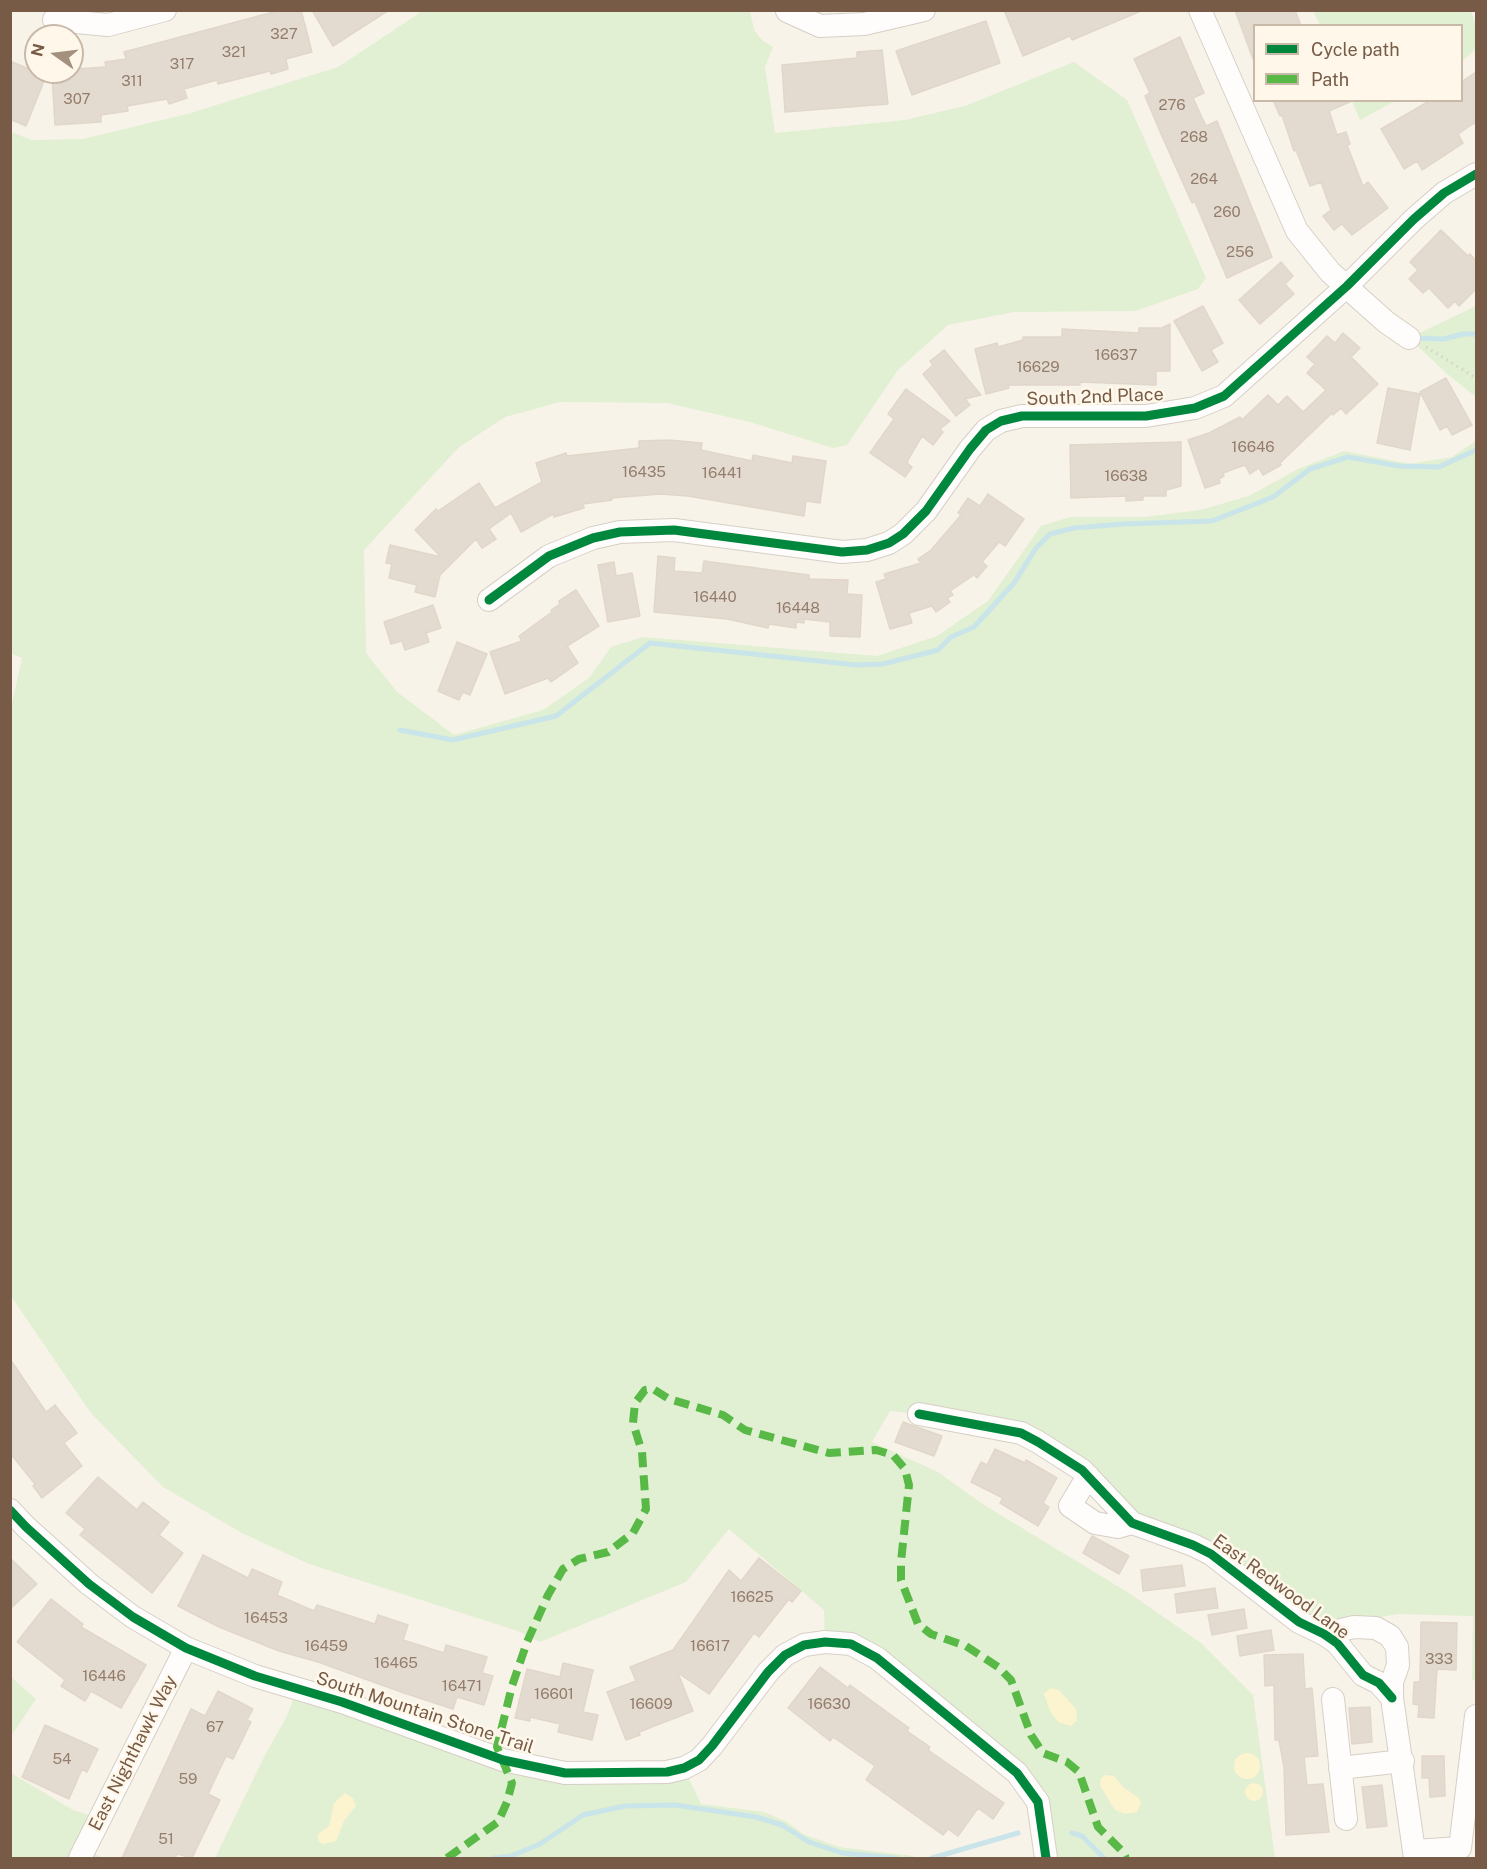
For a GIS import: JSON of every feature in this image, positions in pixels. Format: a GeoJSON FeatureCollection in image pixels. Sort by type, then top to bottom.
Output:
{"type":"FeatureCollection","features":[{"type":"Feature","properties":{"kind":"street"},"geometry":{"type":"LineString","coordinates":[[54,20],[108,25],[165,10]]}},
{"type":"Feature","properties":{"kind":"street"},"geometry":{"type":"LineString","coordinates":[[787,11],[820,26],[864,24],[924,10]]}},
{"type":"Feature","properties":{"kind":"street"},"geometry":{"type":"LineString","coordinates":[[1200,10],[1297,231],[1314,255],[1386,322],[1409,338]]}},
{"type":"Feature","properties":{"kind":"street","name":"South 2nd Place"},"geometry":{"type":"LineString","coordinates":[[489,600],[549,556],[593,538],[620,532],[674,530],[842,552],[867,550],[889,543],[903,534],[926,511],[970,448],[986,430],[1001,421],[1022,416],[1146,416],[1195,408],[1224,396],[1347,286],[1437,200],[1476,174]]}},
{"type":"Feature","properties":{"kind":"street","name":"East Redwood Lane"},"geometry":{"type":"LineString","coordinates":[[919,1414],[1021,1432],[1082,1470],[1132,1523],[1194,1545],[1211,1554],[1299,1622],[1337,1643],[1363,1675],[1379,1683],[1392,1698]]}},
{"type":"Feature","properties":{"kind":"street","name":"East Redwood Lane"},"geometry":{"type":"LineString","coordinates":[[1088,1476],[1070,1506],[1095,1523],[1118,1527],[1132,1523]]}},
{"type":"Feature","properties":{"kind":"street","name":"South Mountain Stone Trail"},"geometry":{"type":"LineString","coordinates":[[10,1510],[88,1584],[133,1617],[186,1648],[255,1676],[342,1702],[503,1760],[565,1773],[667,1772],[684,1768],[699,1760],[785,1655],[804,1645],[825,1642],[850,1644],[877,1658],[1017,1773],[1038,1802],[1046,1858]]}},
{"type":"Feature","properties":{"kind":"street","name":"East Redwood Lane"},"geometry":{"type":"LineString","coordinates":[[1324,1634],[1354,1627],[1376,1628],[1390,1636],[1397,1647],[1398,1665],[1392,1682],[1392,1698],[1415,1855]]}},
{"type":"Feature","properties":{"kind":"street","name":"East Nighthawk Way"},"geometry":{"type":"LineString","coordinates":[[80,1858],[186,1648]]}},
{"type":"Feature","properties":{"kind":"street"},"geometry":{"type":"LineString","coordinates":[[1333,1699],[1346,1819]]}},
{"type":"Feature","properties":{"kind":"street"},"geometry":{"type":"LineString","coordinates":[[1415,1855],[1460,1848],[1476,1716]]}},
{"type":"Feature","properties":{"kind":"street"},"geometry":{"type":"LineString","coordinates":[[1340,1768],[1403,1761]]}},
{"type":"Feature","properties":{"kind":"path"},"geometry":{"type":"LineString","coordinates":[[1409,338],[1476,378]]}},
{"type":"Feature","properties":{"kind":"green space"},"geometry":{"type":"Polygon","coordinates":[[[424,10],[750,11],[754,30],[762,40],[773,47],[765,67],[775,133],[905,120],[965,106],[1074,62],[1127,100],[1206,278],[1198,289],[1135,311],[1014,312],[948,325],[898,370],[847,445],[833,448],[750,422],[667,403],[560,402],[505,417],[458,448],[364,550],[366,653],[397,692],[454,735],[543,710],[589,678],[611,647],[643,637],[877,656],[937,636],[988,601],[1041,526],[1070,517],[1144,517],[1200,510],[1249,496],[1298,469],[1344,451],[1410,464],[1452,457],[1476,441],[1476,1681],[1472,1680],[1473,1616],[1399,1614],[1330,1625],[1299,1622],[1211,1554],[1132,1523],[1038,1442],[919,1414],[890,1411],[872,1442],[938,1472],[984,1505],[1129,1593],[1201,1643],[1253,1695],[1275,1858],[1046,1858],[1038,1802],[877,1658],[825,1642],[824,1610],[729,1529],[686,1582],[540,1642],[518,1631],[309,1564],[242,1533],[163,1487],[90,1412],[11,1296],[10,712],[22,658],[10,653],[11,132],[32,140],[83,139],[191,113],[338,67],[424,10]]]}},
{"type":"Feature","properties":{"kind":"green space"},"geometry":{"type":"Polygon","coordinates":[[[1313,11],[1471,11],[1476,25],[1476,49],[1463,60],[1463,24],[1320,24],[1313,11]]]}},
{"type":"Feature","properties":{"kind":"green space"},"geometry":{"type":"Polygon","coordinates":[[[1352,102],[1393,102],[1360,120],[1352,102]]]}},
{"type":"Feature","properties":{"kind":"green space"},"geometry":{"type":"Polygon","coordinates":[[[1476,306],[1476,397],[1446,373],[1409,338],[1476,306]]]}},
{"type":"Feature","properties":{"kind":"green space"},"geometry":{"type":"Polygon","coordinates":[[[11,1677],[36,1699],[11,1736],[11,1677]]]}},
{"type":"Feature","properties":{"kind":"green space"},"geometry":{"type":"Polygon","coordinates":[[[297,1689],[503,1760],[684,1768],[701,1804],[764,1812],[787,1822],[803,1834],[839,1847],[913,1856],[914,1858],[215,1858],[265,1755],[286,1718],[297,1689]]]}},
{"type":"Feature","properties":{"kind":"green space"},"geometry":{"type":"Polygon","coordinates":[[[11,1773],[73,1810],[101,1819],[85,1849],[103,1858],[11,1858],[11,1773]]]}},
{"type":"Feature","properties":{"kind":"sand"},"geometry":{"type":"Polygon","coordinates":[[[1050,1688],[1059,1690],[1076,1709],[1077,1720],[1071,1726],[1058,1722],[1050,1711],[1044,1694],[1050,1688]]]}},
{"type":"Feature","properties":{"kind":"sand"},"geometry":{"type":"Polygon","coordinates":[[[1247,1753],[1256,1757],[1260,1766],[1256,1775],[1247,1779],[1238,1775],[1234,1766],[1238,1757],[1247,1753]]]}},
{"type":"Feature","properties":{"kind":"sand"},"geometry":{"type":"Polygon","coordinates":[[[1105,1775],[1114,1776],[1123,1787],[1139,1798],[1141,1803],[1137,1812],[1124,1814],[1114,1809],[1100,1785],[1101,1778],[1105,1775]]]}},
{"type":"Feature","properties":{"kind":"sand"},"geometry":{"type":"Polygon","coordinates":[[[1254,1783],[1262,1788],[1263,1792],[1258,1800],[1254,1801],[1246,1796],[1245,1792],[1250,1784],[1254,1783]]]}},
{"type":"Feature","properties":{"kind":"sand"},"geometry":{"type":"Polygon","coordinates":[[[345,1793],[353,1798],[356,1806],[344,1821],[336,1841],[323,1844],[319,1842],[317,1835],[329,1826],[334,1803],[345,1793]]]}},
{"type":"Feature","properties":{"kind":"building"},"geometry":{"type":"Polygon","coordinates":[[[281,10],[301,10],[312,52],[286,59],[288,69],[271,74],[270,71],[218,84],[217,80],[184,89],[187,98],[169,104],[167,99],[127,106],[128,111],[101,115],[101,122],[55,125],[53,84],[84,84],[84,68],[106,67],[105,62],[126,59],[124,52],[281,10]]]}},
{"type":"Feature","properties":{"kind":"building"},"geometry":{"type":"Polygon","coordinates":[[[312,10],[389,10],[333,46],[312,10]]]}},
{"type":"Feature","properties":{"kind":"building"},"geometry":{"type":"Polygon","coordinates":[[[1004,10],[1141,11],[1072,40],[1070,36],[1023,56],[1004,10]]]}},
{"type":"Feature","properties":{"kind":"building"},"geometry":{"type":"Polygon","coordinates":[[[1235,10],[1295,10],[1300,24],[1253,24],[1253,59],[1235,10]]]}},
{"type":"Feature","properties":{"kind":"building"},"geometry":{"type":"Polygon","coordinates":[[[986,21],[1000,63],[912,95],[896,51],[986,21]]]}},
{"type":"Feature","properties":{"kind":"building"},"geometry":{"type":"Polygon","coordinates":[[[1180,37],[1204,93],[1193,98],[1206,126],[1217,121],[1272,257],[1227,278],[1195,202],[1192,203],[1161,134],[1145,96],[1150,93],[1134,59],[1180,37]]]}},
{"type":"Feature","properties":{"kind":"building"},"geometry":{"type":"Polygon","coordinates":[[[882,50],[888,104],[785,112],[782,65],[857,58],[857,52],[882,50]]]}},
{"type":"Feature","properties":{"kind":"building"},"geometry":{"type":"Polygon","coordinates":[[[10,61],[24,67],[24,84],[43,84],[26,126],[10,119],[10,61]]]}},
{"type":"Feature","properties":{"kind":"building"},"geometry":{"type":"Polygon","coordinates":[[[1476,72],[1476,122],[1458,134],[1463,143],[1422,170],[1417,161],[1404,169],[1381,129],[1428,102],[1463,102],[1463,81],[1476,72]]]}},
{"type":"Feature","properties":{"kind":"building"},"geometry":{"type":"Polygon","coordinates":[[[1274,102],[1349,102],[1329,111],[1337,135],[1346,132],[1350,144],[1347,145],[1363,186],[1368,182],[1388,208],[1352,235],[1342,224],[1334,230],[1323,216],[1331,210],[1321,182],[1310,186],[1296,150],[1294,151],[1282,115],[1280,116],[1274,102]]]}},
{"type":"Feature","properties":{"kind":"building"},"geometry":{"type":"Polygon","coordinates":[[[1441,230],[1476,261],[1476,289],[1459,306],[1455,301],[1448,308],[1429,288],[1423,293],[1409,279],[1418,270],[1410,262],[1441,230]]]}},
{"type":"Feature","properties":{"kind":"building"},"geometry":{"type":"Polygon","coordinates":[[[1281,262],[1293,276],[1285,284],[1294,294],[1260,324],[1239,300],[1281,262]]]}},
{"type":"Feature","properties":{"kind":"building"},"geometry":{"type":"Polygon","coordinates":[[[1203,306],[1223,343],[1211,350],[1218,362],[1202,371],[1174,321],[1203,306]]]}},
{"type":"Feature","properties":{"kind":"building"},"geometry":{"type":"Polygon","coordinates":[[[1170,324],[1170,371],[1156,371],[1156,385],[1080,382],[1080,385],[1008,385],[1009,388],[986,394],[975,349],[997,343],[998,347],[1023,340],[1023,337],[1062,337],[1062,329],[1139,333],[1139,328],[1162,328],[1170,324]]]}},
{"type":"Feature","properties":{"kind":"building"},"geometry":{"type":"Polygon","coordinates":[[[1343,333],[1360,348],[1351,357],[1378,384],[1346,414],[1341,408],[1333,415],[1332,413],[1280,463],[1281,465],[1263,475],[1259,468],[1250,474],[1245,465],[1223,473],[1224,476],[1219,479],[1220,483],[1205,488],[1188,440],[1209,433],[1240,417],[1242,420],[1268,395],[1278,405],[1287,396],[1303,412],[1326,390],[1307,373],[1315,364],[1307,357],[1327,336],[1335,343],[1343,333]]]}},
{"type":"Feature","properties":{"kind":"building"},"geometry":{"type":"Polygon","coordinates":[[[944,350],[981,395],[965,399],[970,405],[956,416],[923,374],[933,365],[930,361],[944,350]]]}},
{"type":"Feature","properties":{"kind":"building"},"geometry":{"type":"Polygon","coordinates":[[[1446,378],[1472,425],[1452,435],[1447,426],[1440,430],[1420,392],[1446,378]]]}},
{"type":"Feature","properties":{"kind":"building"},"geometry":{"type":"Polygon","coordinates":[[[1388,388],[1420,394],[1410,450],[1377,443],[1388,388]]]}},
{"type":"Feature","properties":{"kind":"building"},"geometry":{"type":"Polygon","coordinates":[[[906,389],[950,421],[940,429],[943,432],[933,445],[922,436],[909,458],[907,463],[912,467],[905,477],[870,453],[894,419],[888,414],[906,389]]]}},
{"type":"Feature","properties":{"kind":"building"},"geometry":{"type":"Polygon","coordinates":[[[669,440],[702,443],[701,450],[752,461],[753,455],[792,463],[793,456],[826,461],[820,503],[806,501],[804,516],[688,496],[660,494],[611,498],[612,500],[583,504],[584,508],[554,517],[553,514],[521,532],[511,513],[489,529],[496,539],[482,548],[476,539],[440,575],[435,597],[415,592],[417,585],[389,578],[392,564],[386,563],[390,545],[441,557],[415,530],[436,509],[438,511],[479,483],[495,508],[542,482],[536,463],[566,453],[567,456],[639,448],[639,441],[669,440]]]}},
{"type":"Feature","properties":{"kind":"building"},"geometry":{"type":"Polygon","coordinates":[[[1181,442],[1181,486],[1166,490],[1166,496],[1143,496],[1143,500],[1126,501],[1126,496],[1071,498],[1070,445],[1181,442]]]}},
{"type":"Feature","properties":{"kind":"building"},"geometry":{"type":"Polygon","coordinates":[[[988,494],[1024,519],[1005,546],[999,542],[982,562],[987,566],[977,578],[974,575],[950,591],[953,595],[947,598],[950,602],[936,612],[932,606],[909,613],[912,623],[890,629],[876,582],[886,579],[884,574],[921,563],[918,559],[931,550],[961,515],[958,513],[968,498],[980,506],[988,494]]]}},
{"type":"Feature","properties":{"kind":"building"},"geometry":{"type":"Polygon","coordinates":[[[658,556],[675,558],[674,571],[702,573],[704,561],[809,575],[809,579],[848,580],[847,594],[862,595],[860,637],[830,636],[830,622],[804,619],[804,623],[796,622],[796,628],[769,624],[768,628],[727,619],[654,612],[658,556]]]}},
{"type":"Feature","properties":{"kind":"building"},"geometry":{"type":"Polygon","coordinates":[[[614,562],[616,576],[632,573],[640,616],[608,622],[598,565],[614,562]]]}},
{"type":"Feature","properties":{"kind":"building"},"geometry":{"type":"Polygon","coordinates":[[[576,590],[599,626],[567,646],[578,663],[551,682],[548,678],[505,694],[490,652],[522,641],[519,636],[552,612],[551,610],[560,604],[559,601],[576,590]]]}},
{"type":"Feature","properties":{"kind":"building"},"geometry":{"type":"Polygon","coordinates":[[[433,605],[441,628],[426,633],[429,642],[405,650],[402,641],[391,644],[384,622],[433,605]]]}},
{"type":"Feature","properties":{"kind":"building"},"geometry":{"type":"Polygon","coordinates":[[[457,642],[487,654],[470,695],[463,692],[459,700],[438,691],[457,642]]]}},
{"type":"Feature","properties":{"kind":"building"},"geometry":{"type":"Polygon","coordinates":[[[10,1359],[46,1412],[55,1405],[77,1433],[64,1443],[82,1466],[42,1498],[33,1486],[35,1484],[10,1453],[10,1359]]]}},
{"type":"Feature","properties":{"kind":"building"},"geometry":{"type":"Polygon","coordinates":[[[903,1422],[942,1436],[934,1456],[895,1442],[903,1422]]]}},
{"type":"Feature","properties":{"kind":"building"},"geometry":{"type":"Polygon","coordinates":[[[995,1449],[1025,1463],[1026,1460],[1057,1478],[1043,1503],[1049,1507],[1038,1526],[1000,1503],[1003,1498],[971,1482],[981,1462],[987,1465],[995,1449]]]}},
{"type":"Feature","properties":{"kind":"building"},"geometry":{"type":"Polygon","coordinates":[[[98,1477],[137,1510],[143,1502],[169,1522],[159,1535],[183,1553],[152,1593],[80,1535],[85,1529],[66,1513],[98,1477]]]}},
{"type":"Feature","properties":{"kind":"building"},"geometry":{"type":"Polygon","coordinates":[[[1092,1536],[1129,1556],[1119,1574],[1083,1553],[1092,1536]]]}},
{"type":"Feature","properties":{"kind":"building"},"geometry":{"type":"Polygon","coordinates":[[[203,1555],[248,1578],[252,1569],[282,1582],[277,1595],[314,1611],[317,1605],[375,1624],[378,1615],[408,1625],[403,1640],[444,1653],[446,1645],[487,1657],[482,1673],[493,1676],[484,1705],[457,1697],[453,1709],[318,1662],[279,1651],[219,1627],[178,1606],[203,1555]]]}},
{"type":"Feature","properties":{"kind":"building"},"geometry":{"type":"Polygon","coordinates":[[[10,1558],[37,1584],[10,1609],[10,1558]]]}},
{"type":"Feature","properties":{"kind":"building"},"geometry":{"type":"Polygon","coordinates":[[[759,1558],[801,1591],[792,1602],[789,1599],[759,1637],[754,1633],[709,1694],[678,1673],[693,1711],[639,1732],[640,1735],[626,1740],[607,1692],[636,1681],[630,1667],[673,1650],[729,1570],[741,1581],[759,1558]]]}},
{"type":"Feature","properties":{"kind":"building"},"geometry":{"type":"Polygon","coordinates":[[[1182,1565],[1185,1586],[1143,1591],[1141,1570],[1182,1565]]]}},
{"type":"Feature","properties":{"kind":"building"},"geometry":{"type":"Polygon","coordinates":[[[1215,1588],[1218,1608],[1177,1613],[1175,1594],[1215,1588]]]}},
{"type":"Feature","properties":{"kind":"building"},"geometry":{"type":"Polygon","coordinates":[[[51,1599],[83,1624],[81,1627],[146,1665],[121,1708],[91,1691],[85,1701],[61,1686],[65,1680],[17,1642],[51,1599]]]}},
{"type":"Feature","properties":{"kind":"building"},"geometry":{"type":"Polygon","coordinates":[[[1244,1609],[1247,1628],[1212,1635],[1208,1615],[1244,1609]]]}},
{"type":"Feature","properties":{"kind":"building"},"geometry":{"type":"Polygon","coordinates":[[[1421,1622],[1457,1623],[1456,1670],[1437,1669],[1434,1718],[1418,1717],[1419,1705],[1413,1704],[1414,1682],[1420,1682],[1421,1622]]]}},
{"type":"Feature","properties":{"kind":"building"},"geometry":{"type":"Polygon","coordinates":[[[1271,1630],[1274,1650],[1240,1656],[1237,1636],[1271,1630]]]}},
{"type":"Feature","properties":{"kind":"building"},"geometry":{"type":"Polygon","coordinates":[[[1303,1654],[1305,1689],[1312,1688],[1318,1756],[1304,1757],[1307,1785],[1323,1784],[1329,1832],[1286,1835],[1284,1767],[1279,1740],[1275,1740],[1274,1685],[1265,1686],[1264,1655],[1303,1654]]]}},
{"type":"Feature","properties":{"kind":"building"},"geometry":{"type":"Polygon","coordinates":[[[563,1663],[593,1670],[583,1712],[598,1715],[592,1740],[558,1732],[560,1724],[530,1717],[530,1721],[515,1718],[527,1669],[560,1677],[563,1663]]]}},
{"type":"Feature","properties":{"kind":"building"},"geometry":{"type":"Polygon","coordinates":[[[820,1667],[848,1688],[850,1685],[909,1728],[907,1731],[930,1747],[928,1750],[1004,1803],[993,1819],[978,1808],[958,1836],[948,1829],[943,1835],[866,1780],[875,1766],[833,1737],[830,1741],[788,1708],[820,1667]]]}},
{"type":"Feature","properties":{"kind":"building"},"geometry":{"type":"Polygon","coordinates":[[[218,1691],[253,1709],[247,1720],[251,1722],[233,1759],[226,1756],[208,1794],[220,1800],[192,1858],[177,1854],[175,1858],[122,1858],[191,1709],[205,1716],[218,1691]]]}},
{"type":"Feature","properties":{"kind":"building"},"geometry":{"type":"Polygon","coordinates":[[[1370,1707],[1372,1742],[1352,1744],[1349,1708],[1370,1707]]]}},
{"type":"Feature","properties":{"kind":"building"},"geometry":{"type":"Polygon","coordinates":[[[45,1725],[98,1749],[87,1772],[82,1769],[69,1799],[22,1777],[45,1725]]]}},
{"type":"Feature","properties":{"kind":"building"},"geometry":{"type":"Polygon","coordinates":[[[1422,1756],[1444,1756],[1445,1796],[1430,1797],[1429,1778],[1422,1778],[1422,1756]]]}},
{"type":"Feature","properties":{"kind":"building"},"geometry":{"type":"Polygon","coordinates":[[[1382,1785],[1387,1826],[1367,1828],[1362,1787],[1382,1785]]]}},
{"type":"Feature","properties":{"kind":"waterway"},"geometry":{"type":"LineString","coordinates":[[1414,338],[1444,339],[1463,334],[1476,334]]}},
{"type":"Feature","properties":{"kind":"waterway"},"geometry":{"type":"LineString","coordinates":[[400,730],[453,740],[556,716],[650,643],[856,665],[883,664],[938,650],[951,637],[974,627],[1014,583],[1036,548],[1050,534],[1074,528],[1212,521],[1273,497],[1310,469],[1348,457],[1399,466],[1439,467],[1476,450]]}},
{"type":"Feature","properties":{"kind":"waterway"},"geometry":{"type":"LineString","coordinates":[[494,1858],[511,1856],[540,1844],[583,1815],[625,1806],[675,1805],[756,1817],[782,1825],[809,1842],[842,1853],[896,1858]]}},
{"type":"Feature","properties":{"kind":"waterway"},"geometry":{"type":"LineString","coordinates":[[932,1858],[1018,1833]]}},
{"type":"Feature","properties":{"kind":"waterway"},"geometry":{"type":"LineString","coordinates":[[1072,1833],[1082,1836],[1104,1858]]}},
{"type":"Feature","properties":{"kind":"marked path"},"geometry":{"type":"LineString","coordinates":[[447,1858],[498,1822],[507,1802],[512,1783],[497,1747],[512,1686],[527,1642],[548,1595],[563,1569],[579,1559],[608,1552],[633,1533],[646,1509],[642,1452],[633,1423],[635,1403],[645,1390],[653,1389],[669,1399],[723,1415],[745,1430],[829,1453],[876,1450],[893,1455],[905,1469],[909,1485],[901,1580],[918,1624],[931,1634],[966,1646],[998,1667],[1011,1680],[1031,1735],[1043,1753],[1067,1762],[1079,1772],[1098,1827],[1126,1858]]}},
{"type":"Feature","properties":{"kind":"cycle path"},"geometry":{"type":"LineString","coordinates":[[489,600],[549,556],[593,538],[620,532],[674,530],[842,552],[867,550],[889,543],[903,534],[926,511],[970,449],[986,430],[1001,421],[1022,416],[1146,416],[1195,408],[1224,396],[1347,286],[1414,219],[1444,193],[1476,174]]}},
{"type":"Feature","properties":{"kind":"cycle path"},"geometry":{"type":"LineString","coordinates":[[919,1414],[1021,1433],[1038,1442],[1082,1470],[1132,1523],[1193,1545],[1211,1554],[1299,1622],[1337,1643],[1363,1675],[1379,1683],[1392,1698]]}},
{"type":"Feature","properties":{"kind":"cycle path"},"geometry":{"type":"LineString","coordinates":[[10,1510],[89,1584],[133,1617],[186,1648],[255,1676],[342,1702],[503,1760],[565,1773],[667,1772],[684,1768],[699,1760],[712,1746],[768,1672],[785,1655],[804,1645],[825,1642],[851,1644],[877,1658],[1017,1773],[1038,1802],[1046,1858]]}}]}
